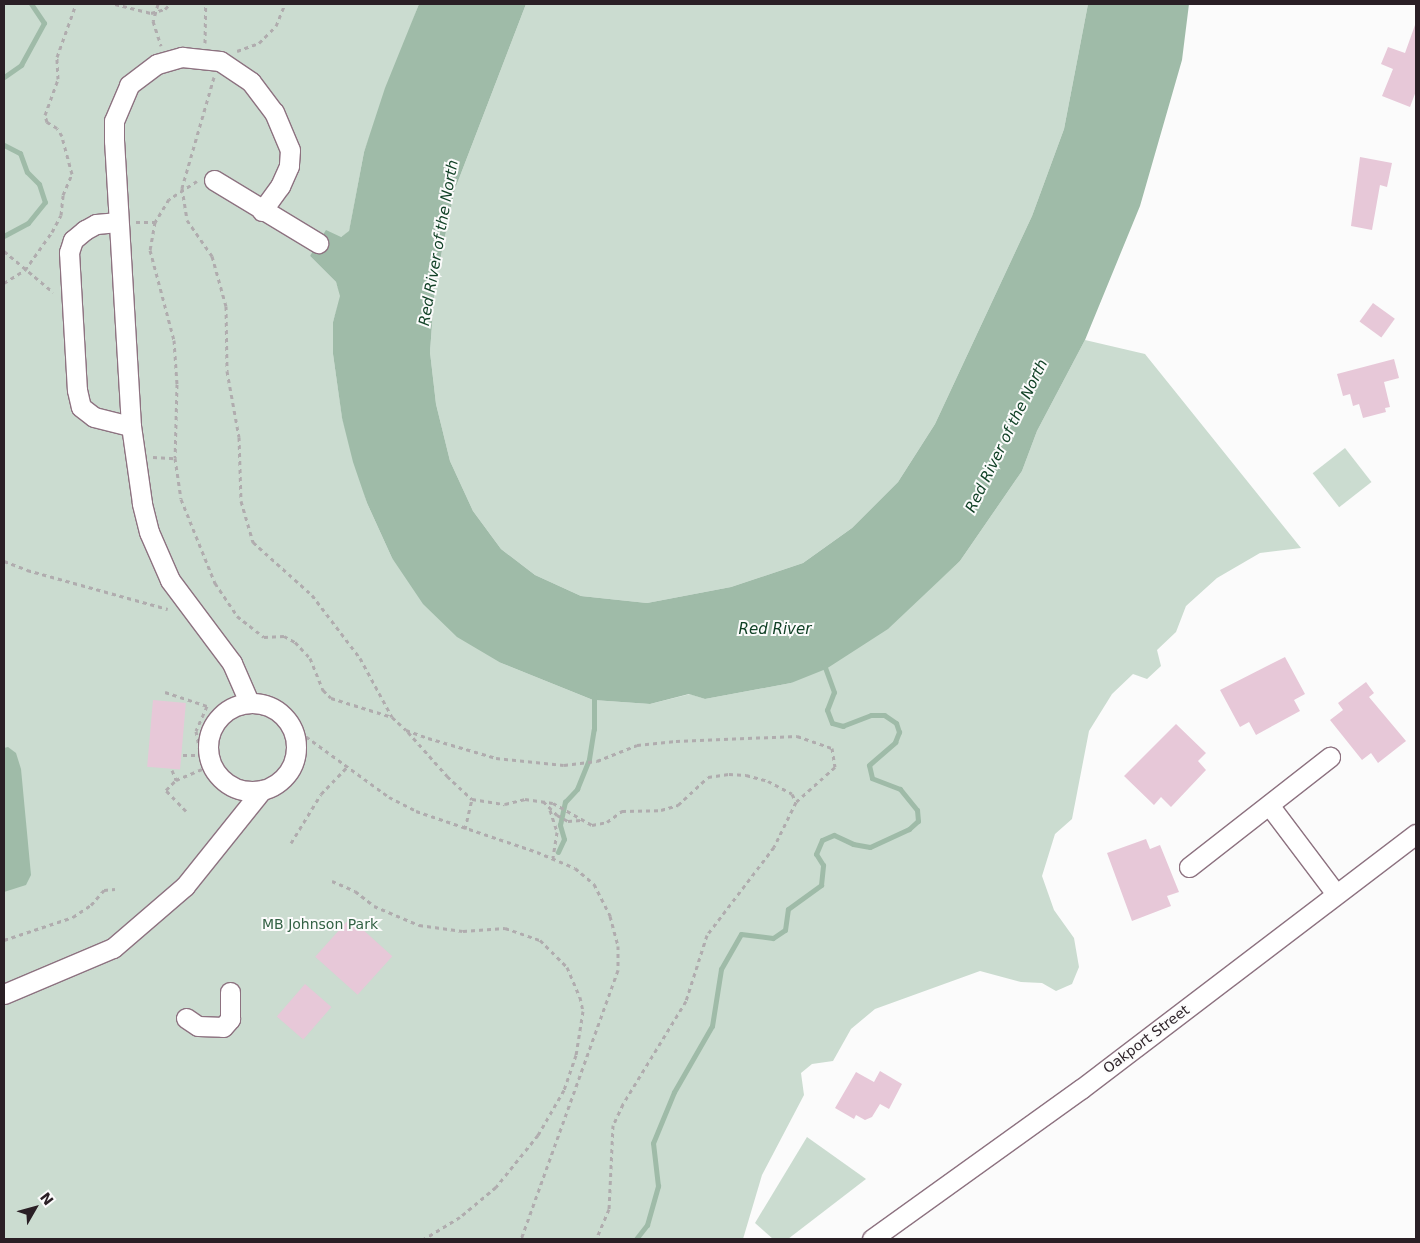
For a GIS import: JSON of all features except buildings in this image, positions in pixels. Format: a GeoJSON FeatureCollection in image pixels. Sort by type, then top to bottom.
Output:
{"type":"FeatureCollection","features":[{"type":"Feature","properties":{"kind":"street"},"geometry":{"type":"LineString","coordinates":[[249,702],[232,663],[185,602],[159,557],[142,503],[131,426],[118,222],[114,121],[120,100],[139,76],[169,60],[201,57],[220,62],[237,70],[262,95],[284,131],[290,150],[289,166],[280,186],[262,211]]}},
{"type":"Feature","properties":{"kind":"street"},"geometry":{"type":"LineString","coordinates":[[214,180],[262,211],[318,243]]}},
{"type":"Feature","properties":{"kind":"street"},"geometry":{"type":"LineString","coordinates":[[118,222],[96,224],[73,240],[69,252],[77,390],[81,407],[94,417],[131,426]]}},
{"type":"Feature","properties":{"kind":"street"},"geometry":{"type":"LineString","coordinates":[[4,994],[113,948],[184,886],[262,790],[282,777],[296,753],[298,740],[293,727],[273,708],[249,702],[232,709],[213,729],[205,762],[223,782],[235,789],[248,793],[262,790]]}},
{"type":"Feature","properties":{"kind":"street"},"geometry":{"type":"LineString","coordinates":[[1189,866],[1330,757]]}},
{"type":"Feature","properties":{"kind":"street"},"geometry":{"type":"LineString","coordinates":[[1269,805],[1336,894]]}},
{"type":"Feature","properties":{"kind":"street","name":"Oakport Street"},"geometry":{"type":"LineString","coordinates":[[872,1239],[1081,1088],[1416,834]]}},
{"type":"Feature","properties":{"kind":"street"},"geometry":{"type":"LineString","coordinates":[[186,1018],[198,1026],[223,1027],[230,1019],[230,992]]}},
{"type":"Feature","properties":{"kind":"path"},"geometry":{"type":"LineString","coordinates":[[4,283],[25,270],[61,215],[64,195],[72,174],[62,136],[57,128],[47,122],[45,115],[58,79],[57,56],[76,4]]}},
{"type":"Feature","properties":{"kind":"path"},"geometry":{"type":"LineString","coordinates":[[115,4],[128,10],[156,12],[170,4]]}},
{"type":"Feature","properties":{"kind":"path"},"geometry":{"type":"LineString","coordinates":[[158,4],[153,21],[159,42],[169,60]]}},
{"type":"Feature","properties":{"kind":"path"},"geometry":{"type":"LineString","coordinates":[[201,57],[205,48],[206,4]]}},
{"type":"Feature","properties":{"kind":"path"},"geometry":{"type":"LineString","coordinates":[[285,4],[276,26],[259,43],[220,62],[206,97],[182,188],[187,220],[212,256],[226,306],[227,371],[239,437],[240,501],[253,542],[312,595],[360,658],[392,717],[406,730],[446,776],[472,799],[505,804],[525,799],[553,803],[592,825],[607,822],[622,811],[661,810],[678,805],[708,777],[746,774],[768,781],[792,794],[796,802]]}},
{"type":"Feature","properties":{"kind":"path"},"geometry":{"type":"LineString","coordinates":[[182,188],[169,199],[155,222],[150,250],[174,340],[177,384],[175,458],[182,499],[215,583],[237,616],[264,637],[284,636],[296,642],[310,658],[323,690],[331,698],[392,717]]}},
{"type":"Feature","properties":{"kind":"path"},"geometry":{"type":"LineString","coordinates":[[4,251],[25,270],[72,304]]}},
{"type":"Feature","properties":{"kind":"path"},"geometry":{"type":"LineString","coordinates":[[4,561],[27,570],[72,580],[173,611]]}},
{"type":"Feature","properties":{"kind":"path"},"geometry":{"type":"LineString","coordinates":[[165,692],[207,706],[196,731],[205,762]]}},
{"type":"Feature","properties":{"kind":"path"},"geometry":{"type":"LineString","coordinates":[[293,727],[389,797],[416,811],[553,858],[574,868],[594,884],[610,916],[620,958],[521,1239]]}},
{"type":"Feature","properties":{"kind":"path"},"geometry":{"type":"LineString","coordinates":[[406,730],[496,758],[564,765],[597,761],[637,745],[676,741],[798,736],[832,748],[835,767],[796,802],[774,847],[707,935],[686,1001],[623,1104],[613,1125],[609,1209],[596,1239]]}},
{"type":"Feature","properties":{"kind":"path"},"geometry":{"type":"LineString","coordinates":[[183,755],[205,762]]}},
{"type":"Feature","properties":{"kind":"path"},"geometry":{"type":"LineString","coordinates":[[186,811],[166,790],[176,780],[205,762]]}},
{"type":"Feature","properties":{"kind":"path"},"geometry":{"type":"LineString","coordinates":[[291,843],[316,800],[347,767]]}},
{"type":"Feature","properties":{"kind":"path"},"geometry":{"type":"LineString","coordinates":[[172,770],[176,780]]}},
{"type":"Feature","properties":{"kind":"path"},"geometry":{"type":"LineString","coordinates":[[465,829],[472,799]]}},
{"type":"Feature","properties":{"kind":"path"},"geometry":{"type":"LineString","coordinates":[[543,802],[550,810],[568,821],[582,820]]}},
{"type":"Feature","properties":{"kind":"path"},"geometry":{"type":"LineString","coordinates":[[550,810],[557,832],[553,858]]}},
{"type":"Feature","properties":{"kind":"path"},"geometry":{"type":"LineString","coordinates":[[332,881],[355,891],[374,906],[419,925],[463,931],[505,928],[540,940],[567,967],[580,997],[583,1011],[576,1055],[564,1090],[538,1135],[496,1187],[460,1217],[424,1239]]}},
{"type":"Feature","properties":{"kind":"path"},"geometry":{"type":"LineString","coordinates":[[4,940],[73,917],[91,906],[104,890],[115,890]]}},
{"type":"Feature","properties":{"kind":"green space","name":"MB Johnson Park"},"geometry":{"type":"Polygon","coordinates":[[[4,4],[419,4],[364,152],[349,232],[310,256],[336,282],[341,296],[333,322],[333,354],[342,417],[367,503],[392,558],[501,663],[593,700],[650,704],[690,694],[705,699],[791,683],[937,582],[960,561],[1022,471],[1037,431],[1085,340],[1145,354],[1301,548],[1260,553],[1217,578],[1186,606],[1176,632],[1157,650],[1161,666],[1147,679],[1133,674],[1112,694],[1089,731],[1072,819],[1055,834],[1042,876],[1054,910],[1074,938],[1079,967],[1072,984],[1056,991],[1042,983],[1021,982],[980,971],[875,1009],[851,1029],[833,1061],[812,1064],[801,1073],[804,1095],[762,1175],[743,1239],[4,1239],[4,4]]]}},
{"type":"Feature","properties":{"kind":"green space"},"geometry":{"type":"Polygon","coordinates":[[[526,4],[1088,4],[1064,129],[1032,216],[935,424],[898,482],[852,528],[803,563],[731,587],[647,603],[581,596],[535,575],[501,549],[473,511],[450,461],[436,404],[430,352],[435,284],[455,189],[526,4]]]}},
{"type":"Feature","properties":{"kind":"green space"},"geometry":{"type":"Polygon","coordinates":[[[1345,448],[1371,482],[1339,507],[1313,473],[1345,448]]]}},
{"type":"Feature","properties":{"kind":"green space"},"geometry":{"type":"Polygon","coordinates":[[[807,1137],[866,1179],[788,1239],[773,1239],[755,1223],[807,1137]]]}},
{"type":"Feature","properties":{"kind":"water","name":"Red River"},"geometry":{"type":"Polygon","coordinates":[[[419,4],[526,4],[455,189],[435,284],[430,352],[436,404],[450,461],[473,511],[501,549],[535,575],[581,596],[647,603],[731,587],[803,563],[852,528],[898,482],[935,424],[1032,216],[1064,129],[1088,4],[1189,4],[1182,60],[1140,206],[1085,340],[1037,431],[1022,471],[960,561],[888,629],[826,669],[791,683],[705,699],[689,694],[650,704],[593,700],[501,663],[457,637],[423,604],[392,558],[367,503],[353,462],[342,418],[333,354],[333,322],[340,296],[336,282],[310,256],[326,230],[341,237],[349,231],[364,152],[385,88],[419,4]]]}},
{"type":"Feature","properties":{"kind":"water"},"geometry":{"type":"Polygon","coordinates":[[[8,747],[16,753],[21,769],[31,875],[26,885],[4,892],[4,748],[8,747]]]}},
{"type":"Feature","properties":{"kind":"waterway"},"geometry":{"type":"LineString","coordinates":[[4,77],[21,65],[44,23],[31,4]]}},
{"type":"Feature","properties":{"kind":"waterway"},"geometry":{"type":"LineString","coordinates":[[4,145],[20,153],[27,172],[39,184],[45,202],[28,223],[4,236]]}},
{"type":"Feature","properties":{"kind":"waterway"},"geometry":{"type":"LineString","coordinates":[[636,1239],[647,1225],[658,1186],[653,1143],[674,1092],[712,1026],[721,969],[741,934],[773,938],[785,930],[788,909],[821,885],[823,865],[816,854],[822,840],[834,835],[853,844],[870,847],[909,829],[918,821],[917,810],[900,789],[872,778],[869,765],[895,742],[899,732],[896,723],[884,715],[871,715],[843,726],[832,723],[827,710],[834,692],[824,664]]}},
{"type":"Feature","properties":{"kind":"waterway"},"geometry":{"type":"LineString","coordinates":[[558,852],[564,839],[560,825],[565,802],[577,789],[589,759],[594,729],[594,694]]}},
{"type":"Feature","properties":{"kind":"water label","name":"Red River of the North"},"geometry":{"type":"Point","coordinates":[439,243]}},
{"type":"Feature","properties":{"kind":"water label","name":"Red River of the North"},"geometry":{"type":"Point","coordinates":[1007,436]}}]}
